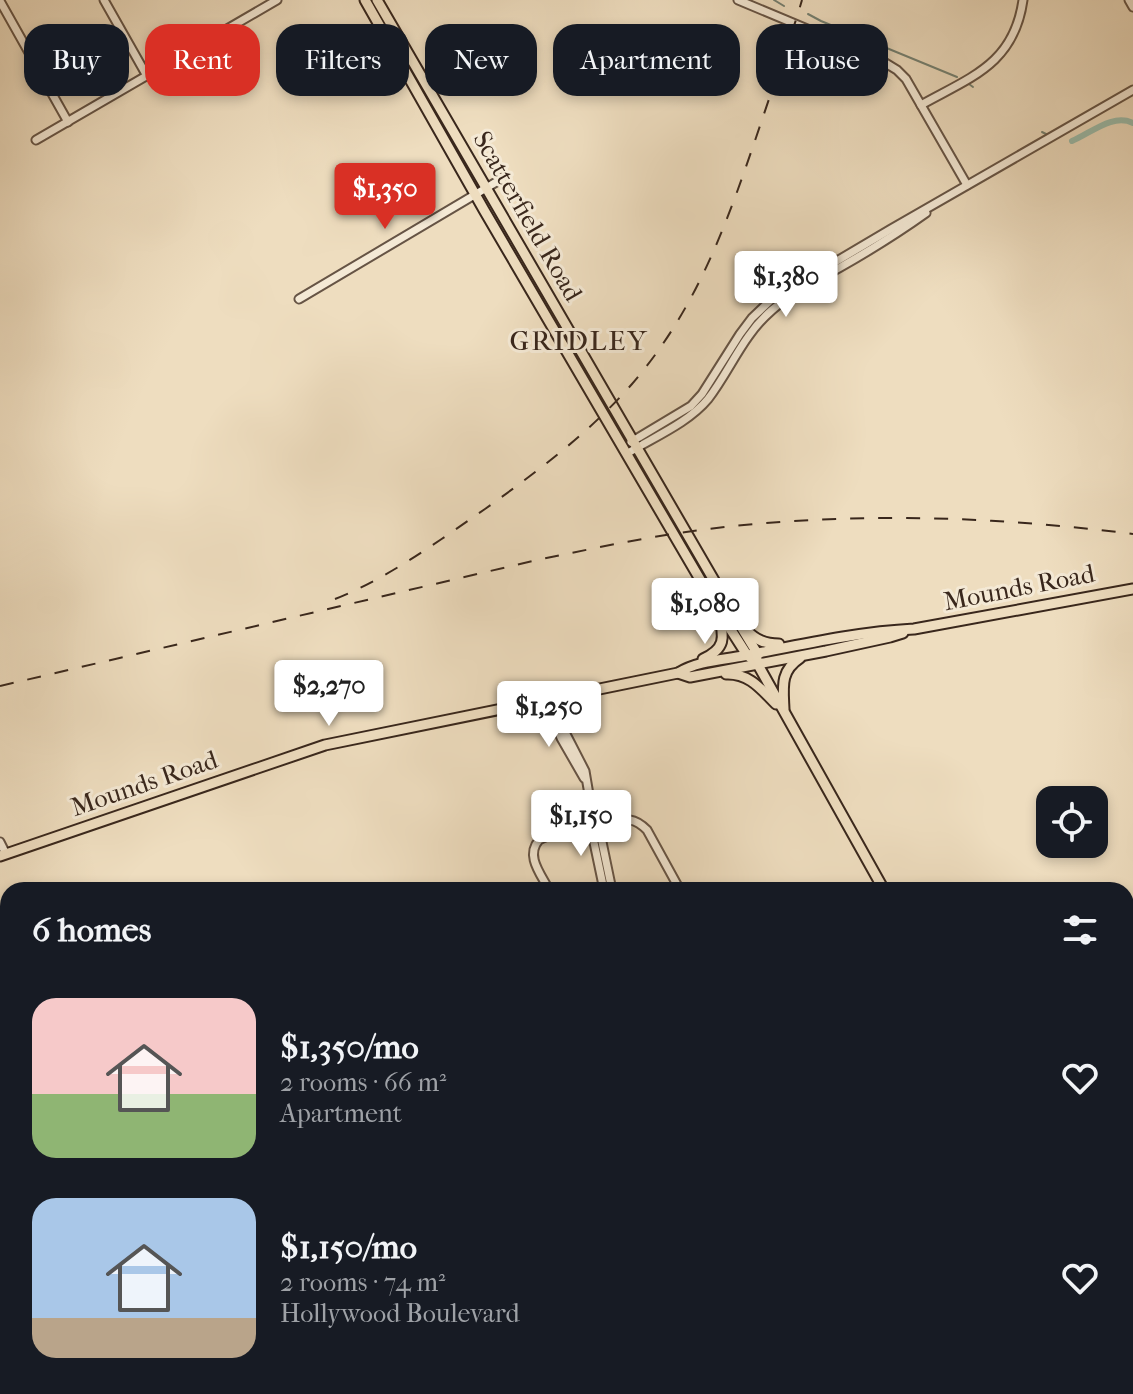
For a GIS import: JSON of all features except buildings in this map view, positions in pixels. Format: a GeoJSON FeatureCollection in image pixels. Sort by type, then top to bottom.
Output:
{"type":"FeatureCollection","features":[{"type":"Feature","properties":{"kind":"main road","name":"Scatterfield Road"},"geometry":{"type":"LineString","coordinates":[[365,0],[476,195],[737,620],[754,657],[880,882]]}},
{"type":"Feature","properties":{"kind":"main road","name":"Scatterfield Road"},"geometry":{"type":"LineString","coordinates":[[377,0],[486,189],[715,605],[754,657]]}},
{"type":"Feature","properties":{"kind":"main road","name":"Mounds Road"},"geometry":{"type":"LineString","coordinates":[[3,855],[325,745],[689,671],[803,644],[914,629],[1131,591]]}},
{"type":"Feature","properties":{"kind":"main road"},"geometry":{"type":"LineString","coordinates":[[689,671],[721,645],[723,632],[715,605]]}},
{"type":"Feature","properties":{"kind":"main road"},"geometry":{"type":"LineString","coordinates":[[737,620],[764,643],[803,644]]}},
{"type":"Feature","properties":{"kind":"main road","name":"Mounds Road"},"geometry":{"type":"LineString","coordinates":[[754,657],[805,655],[914,629]]}},
{"type":"Feature","properties":{"kind":"main road"},"geometry":{"type":"LineString","coordinates":[[784,712],[786,674],[792,663],[805,655]]}},
{"type":"Feature","properties":{"kind":"main road"},"geometry":{"type":"LineString","coordinates":[[689,671],[744,676],[784,712]]}},
{"type":"Feature","properties":{"kind":"street"},"geometry":{"type":"LineString","coordinates":[[104,0],[145,72]]}},
{"type":"Feature","properties":{"kind":"street"},"geometry":{"type":"LineString","coordinates":[[236,24],[277,0]]}},
{"type":"Feature","properties":{"kind":"street"},"geometry":{"type":"LineString","coordinates":[[738,0],[890,64],[906,79],[967,185]]}},
{"type":"Feature","properties":{"kind":"street"},"geometry":{"type":"LineString","coordinates":[[921,105],[976,75],[1000,56],[1020,20],[1023,0]]}},
{"type":"Feature","properties":{"kind":"street"},"geometry":{"type":"LineString","coordinates":[[1129,0],[1133,7]]}},
{"type":"Feature","properties":{"kind":"street"},"geometry":{"type":"LineString","coordinates":[[0,1],[68,122]]}},
{"type":"Feature","properties":{"kind":"street"},"geometry":{"type":"LineString","coordinates":[[36,140],[145,77]]}},
{"type":"Feature","properties":{"kind":"street"},"geometry":{"type":"LineString","coordinates":[[630,447],[697,410],[745,338],[774,308],[894,236],[967,185],[1133,90]]}},
{"type":"Feature","properties":{"kind":"street"},"geometry":{"type":"LineString","coordinates":[[299,299],[503,178]]}},
{"type":"Feature","properties":{"kind":"street"},"geometry":{"type":"LineString","coordinates":[[549,698],[585,771],[594,824],[601,837],[610,882]]}},
{"type":"Feature","properties":{"kind":"street"},"geometry":{"type":"LineString","coordinates":[[545,882],[533,858],[534,845],[544,837],[628,819],[643,826],[675,882]]}},
{"type":"Feature","properties":{"kind":"street"},"geometry":{"type":"LineString","coordinates":[[594,824],[592,833],[602,882]]}},
{"type":"Feature","properties":{"kind":"street"},"geometry":{"type":"LineString","coordinates":[[0,842],[3,855]]}},
{"type":"Feature","properties":{"kind":"waterway"},"geometry":{"type":"LineString","coordinates":[[774,0],[784,6]]}},
{"type":"Feature","properties":{"kind":"waterway"},"geometry":{"type":"LineString","coordinates":[[808,14],[957,77]]}},
{"type":"Feature","properties":{"kind":"waterway"},"geometry":{"type":"LineString","coordinates":[[969,84],[973,87]]}},
{"type":"Feature","properties":{"kind":"waterway"},"geometry":{"type":"LineString","coordinates":[[1072,141],[1110,122],[1133,123]]}},
{"type":"Feature","properties":{"kind":"waterway"},"geometry":{"type":"LineString","coordinates":[[1042,132],[1046,134]]}},
{"type":"Feature","properties":{"kind":"railway"},"geometry":{"type":"LineString","coordinates":[[335,599],[413,558],[562,451],[632,384],[656,354],[710,259],[750,156],[802,0]]}},
{"type":"Feature","properties":{"kind":"railway"},"geometry":{"type":"LineString","coordinates":[[0,686],[537,560],[686,532],[797,521],[910,518],[1022,523],[1133,534]]}},
{"type":"Feature","properties":{"kind":"district","name":"GRIDLEY"},"geometry":{"type":"Point","coordinates":[579,340]}}]}
